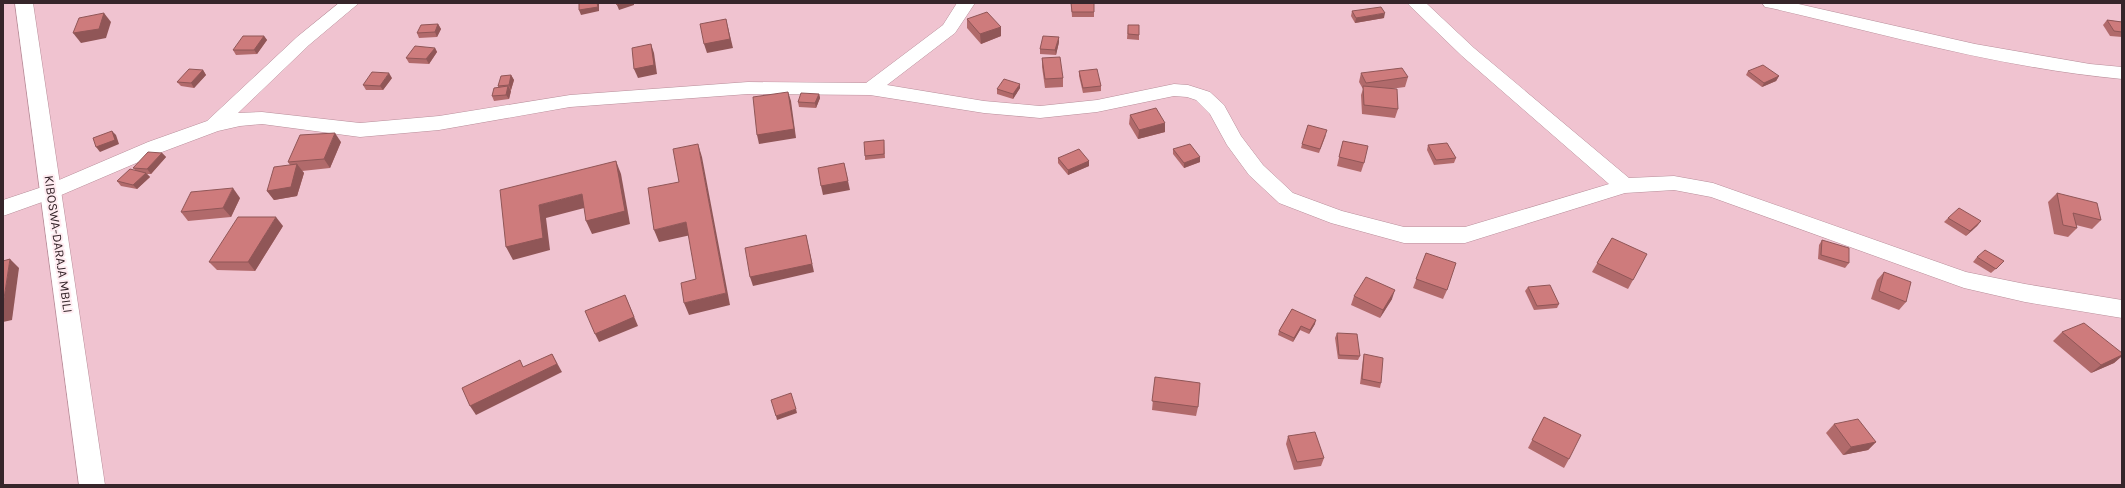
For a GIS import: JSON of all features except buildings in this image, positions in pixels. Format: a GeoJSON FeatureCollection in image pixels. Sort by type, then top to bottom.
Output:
{"type":"FeatureCollection","features":[{"type":"Feature","properties":{"kind":"main road","name":"KIBOSWA-DARAJA MBILI"},"geometry":{"type":"LineString","coordinates":[[24,3],[52,191],[92,485]]}},
{"type":"Feature","properties":{"kind":"street"},"geometry":{"type":"LineString","coordinates":[[213,126],[303,42],[350,3]]}},
{"type":"Feature","properties":{"kind":"street"},"geometry":{"type":"LineString","coordinates":[[870,89],[949,29],[966,3]]}},
{"type":"Feature","properties":{"kind":"street"},"geometry":{"type":"LineString","coordinates":[[1416,3],[1468,52],[1625,186]]}},
{"type":"Feature","properties":{"kind":"street"},"geometry":{"type":"LineString","coordinates":[[1771,3],[1975,50],[2090,70],[2122,74]]}},
{"type":"Feature","properties":{"kind":"street"},"geometry":{"type":"LineString","coordinates":[[3,208],[52,191],[155,147],[213,126],[240,119],[262,118],[360,130],[439,123],[570,101],[648,94],[748,88],[870,89],[984,107],[1040,112],[1097,106],[1174,90],[1188,91],[1203,96],[1217,110],[1234,140],[1256,170],[1286,198],[1338,218],[1404,235],[1465,235],[1625,186],[1674,183],[1713,190],[1964,280],[2025,293],[2122,309]]}}]}
